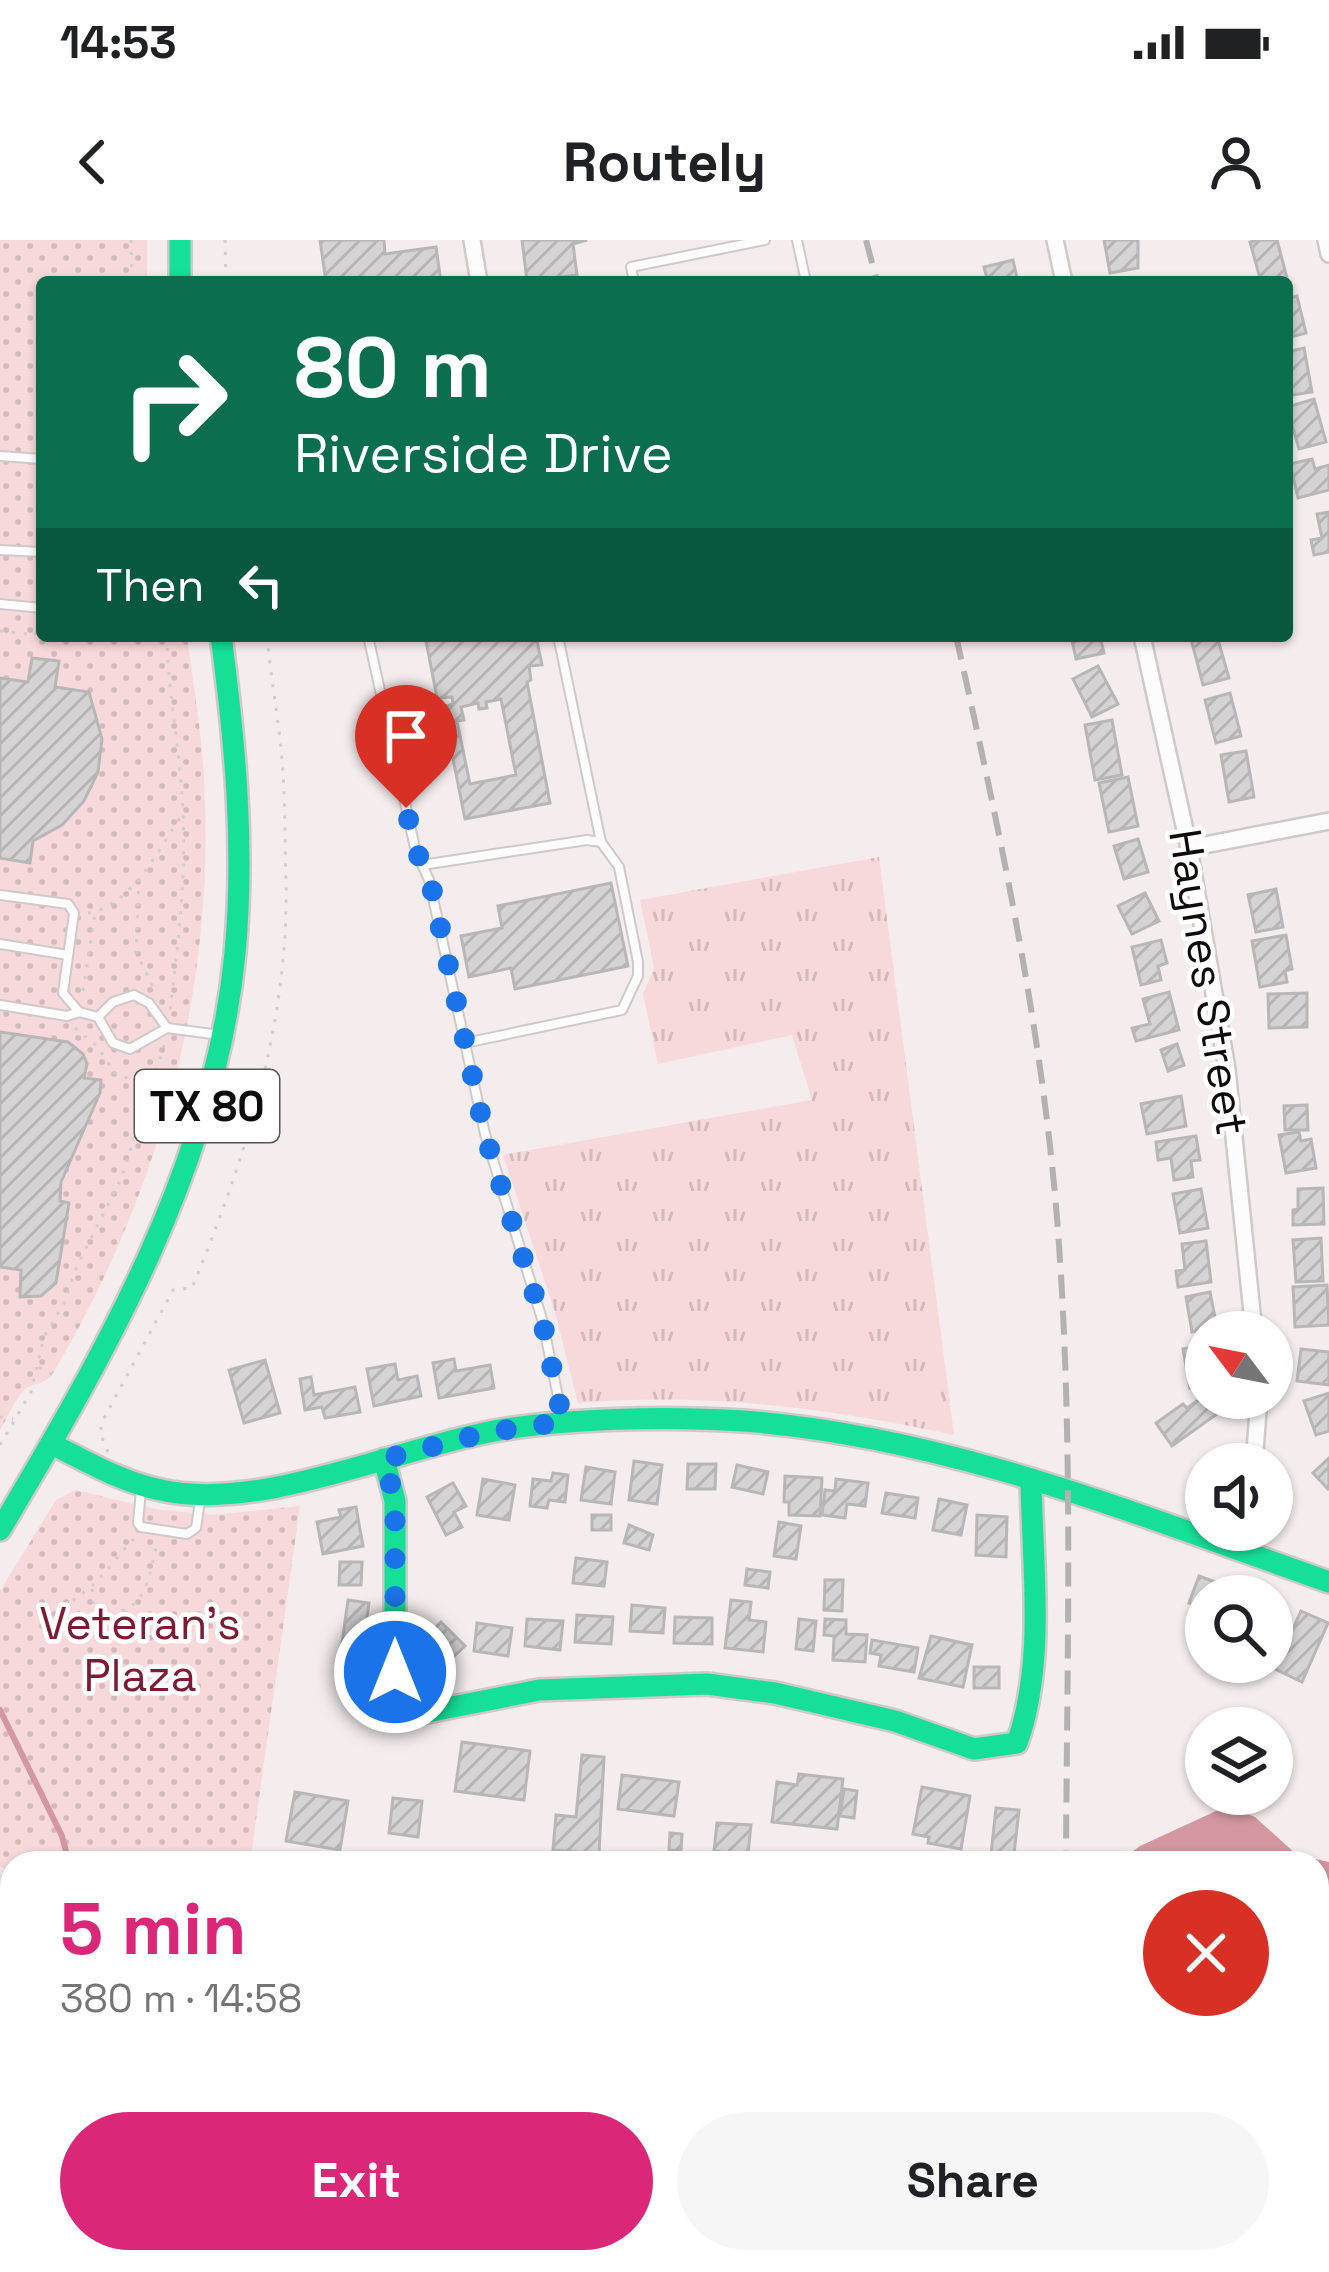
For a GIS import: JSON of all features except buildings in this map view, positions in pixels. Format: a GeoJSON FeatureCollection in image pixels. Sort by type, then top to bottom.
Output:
{"type":"FeatureCollection","features":[{"type":"Feature","properties":{"kind":"street"},"geometry":{"type":"LineString","coordinates":[[180,240],[180,276]]}},
{"type":"Feature","properties":{"kind":"street"},"geometry":{"type":"LineString","coordinates":[[472,240],[478,276]]}},
{"type":"Feature","properties":{"kind":"street"},"geometry":{"type":"LineString","coordinates":[[1055,240],[1063,276]]}},
{"type":"Feature","properties":{"kind":"street"},"geometry":{"type":"LineString","coordinates":[[1326,240],[1329,254]]}},
{"type":"Feature","properties":{"kind":"street","name":"TX 80"},"geometry":{"type":"LineString","coordinates":[[0,1531],[137,1287],[179,1192],[206,1111],[236,945],[240,866],[239,793],[222,642]]}},
{"type":"Feature","properties":{"kind":"street","name":"Haynes Street"},"geometry":{"type":"LineString","coordinates":[[1143,642],[1189,848],[1228,1069],[1252,1311]]}},
{"type":"Feature","properties":{"kind":"street"},"geometry":{"type":"LineString","coordinates":[[1189,848],[1329,821]]}},
{"type":"Feature","properties":{"kind":"street"},"geometry":{"type":"LineString","coordinates":[[52,1444],[141,1489],[201,1498],[240,1496],[489,1432],[563,1422],[741,1421],[856,1435],[1185,1524]]}},
{"type":"Feature","properties":{"kind":"street"},"geometry":{"type":"LineString","coordinates":[[384,1459],[395,1501],[395,1686],[405,1704],[427,1712],[539,1690],[707,1684],[775,1693],[876,1716],[938,1733],[974,1749],[1017,1743],[1029,1709],[1031,1479]]}},
{"type":"Feature","properties":{"kind":"street"},"geometry":{"type":"LineString","coordinates":[[1261,1551],[1329,1582]]}},
{"type":"Feature","properties":{"kind":"lane"},"geometry":{"type":"LineString","coordinates":[[633,276],[631,268],[764,240]]}},
{"type":"Feature","properties":{"kind":"lane"},"geometry":{"type":"LineString","coordinates":[[796,240],[805,276]]}},
{"type":"Feature","properties":{"kind":"lane"},"geometry":{"type":"LineString","coordinates":[[0,455],[36,459]]}},
{"type":"Feature","properties":{"kind":"lane"},"geometry":{"type":"LineString","coordinates":[[0,550],[36,552]]}},
{"type":"Feature","properties":{"kind":"lane"},"geometry":{"type":"LineString","coordinates":[[0,604],[36,607]]}},
{"type":"Feature","properties":{"kind":"lane"},"geometry":{"type":"LineString","coordinates":[[369,642],[415,848],[430,880],[485,1134],[542,1319],[563,1422]]}},
{"type":"Feature","properties":{"kind":"lane"},"geometry":{"type":"LineString","coordinates":[[465,1044],[622,1010],[638,976],[620,867],[601,842],[559,642]]}},
{"type":"Feature","properties":{"kind":"lane"},"geometry":{"type":"LineString","coordinates":[[422,865],[587,840],[601,842]]}},
{"type":"Feature","properties":{"kind":"lane"},"geometry":{"type":"LineString","coordinates":[[0,895],[68,904],[74,913],[63,993],[79,1012]]}},
{"type":"Feature","properties":{"kind":"lane"},"geometry":{"type":"LineString","coordinates":[[0,944],[68,955]]}},
{"type":"Feature","properties":{"kind":"lane"},"geometry":{"type":"LineString","coordinates":[[98,1017],[113,1002],[134,995],[149,1003],[167,1028]]}},
{"type":"Feature","properties":{"kind":"lane"},"geometry":{"type":"LineString","coordinates":[[0,1005],[98,1017],[113,1043],[130,1049],[167,1028],[221,1035]]}},
{"type":"Feature","properties":{"kind":"lane"},"geometry":{"type":"LineString","coordinates":[[141,1489],[141,1527],[187,1534],[196,1528],[201,1498]]}},
{"type":"Feature","properties":{"kind":"path"},"geometry":{"type":"LineString","coordinates":[[131,240],[132,276]]}},
{"type":"Feature","properties":{"kind":"path"},"geometry":{"type":"LineString","coordinates":[[225,240],[226,276]]}},
{"type":"Feature","properties":{"kind":"path"},"geometry":{"type":"LineString","coordinates":[[0,632],[36,633]]}},
{"type":"Feature","properties":{"kind":"path"},"geometry":{"type":"LineString","coordinates":[[74,913],[95,913],[116,901],[140,878],[183,813]]}},
{"type":"Feature","properties":{"kind":"path"},"geometry":{"type":"LineString","coordinates":[[140,878],[136,952],[148,982],[171,1006]]}},
{"type":"Feature","properties":{"kind":"path"},"geometry":{"type":"LineString","coordinates":[[81,999],[95,913]]}},
{"type":"Feature","properties":{"kind":"path"},"geometry":{"type":"LineString","coordinates":[[74,1028],[97,1046],[116,1075],[152,1085]]}},
{"type":"Feature","properties":{"kind":"path"},"geometry":{"type":"LineString","coordinates":[[38,1366],[58,1378]]}},
{"type":"Feature","properties":{"kind":"path"},"geometry":{"type":"LineString","coordinates":[[0,1417],[15,1419],[0,1445]]}},
{"type":"Feature","properties":{"kind":"path"},"geometry":{"type":"LineString","coordinates":[[141,1527],[92,1587],[71,1600],[66,1623],[123,1613],[142,1594],[158,1529]]}},
{"type":"Feature","properties":{"kind":"path"},"geometry":{"type":"LineString","coordinates":[[92,1587],[96,1616]]}},
{"type":"Feature","properties":{"kind":"green space"},"geometry":{"type":"Polygon","coordinates":[[[0,240],[147,240],[147,276],[36,276],[36,642],[188,642],[203,763],[205,859],[200,936],[173,1088],[123,1235],[53,1373],[23,1391],[0,1430],[0,240]]]}},
{"type":"Feature","properties":{"kind":"green space"},"geometry":{"type":"Polygon","coordinates":[[[879,857],[954,1435],[861,1417],[720,1401],[578,1403],[555,1312],[503,1155],[812,1100],[792,1035],[658,1064],[643,994],[654,968],[640,900],[879,857]]]}},
{"type":"Feature","properties":{"kind":"green space","name":"Veteran's Plaza"},"geometry":{"type":"Polygon","coordinates":[[[75,1490],[155,1509],[213,1515],[300,1506],[252,1851],[0,1851],[0,1591],[56,1500],[75,1490]]]}},
{"type":"Feature","properties":{"kind":"shaded area"},"geometry":{"type":"Polygon","coordinates":[[[1207,1815],[1250,1815],[1293,1851],[1133,1851],[1207,1815]]]}},
{"type":"Feature","properties":{"kind":"waterway"},"geometry":{"type":"LineString","coordinates":[[0,1710],[66,1851]]}},
{"type":"Feature","properties":{"kind":"railway"},"geometry":{"type":"LineString","coordinates":[[866,240],[875,276]]}},
{"type":"Feature","properties":{"kind":"railway"},"geometry":{"type":"LineString","coordinates":[[957,642],[1029,998],[1057,1218],[1068,1460],[1066,1851]]}},
{"type":"Feature","properties":{"kind":"traffic: fast"},"geometry":{"type":"LineString","coordinates":[[180,240],[180,276]]}},
{"type":"Feature","properties":{"kind":"traffic: fast"},"geometry":{"type":"LineString","coordinates":[[0,1530],[79,1394],[150,1254],[205,1107],[224,1031],[239,873],[237,794],[222,642]]}},
{"type":"Feature","properties":{"kind":"traffic: fast"},"geometry":{"type":"LineString","coordinates":[[52,1444],[132,1482],[199,1495],[281,1486],[518,1427],[682,1419],[819,1429],[894,1443],[1041,1482],[1329,1582]]}},
{"type":"Feature","properties":{"kind":"traffic: fast"},"geometry":{"type":"LineString","coordinates":[[384,1459],[395,1501],[395,1686],[405,1704],[427,1712],[539,1690],[707,1684],[775,1693],[895,1721],[974,1749],[1017,1743],[1026,1712],[1035,1612],[1031,1479]]}},
{"type":"Feature","properties":{"kind":"route"},"geometry":{"type":"LineString","coordinates":[[395,1672],[395,1501],[384,1459],[489,1432],[563,1422],[542,1319],[485,1134],[430,880],[415,848],[406,808]]}}]}
